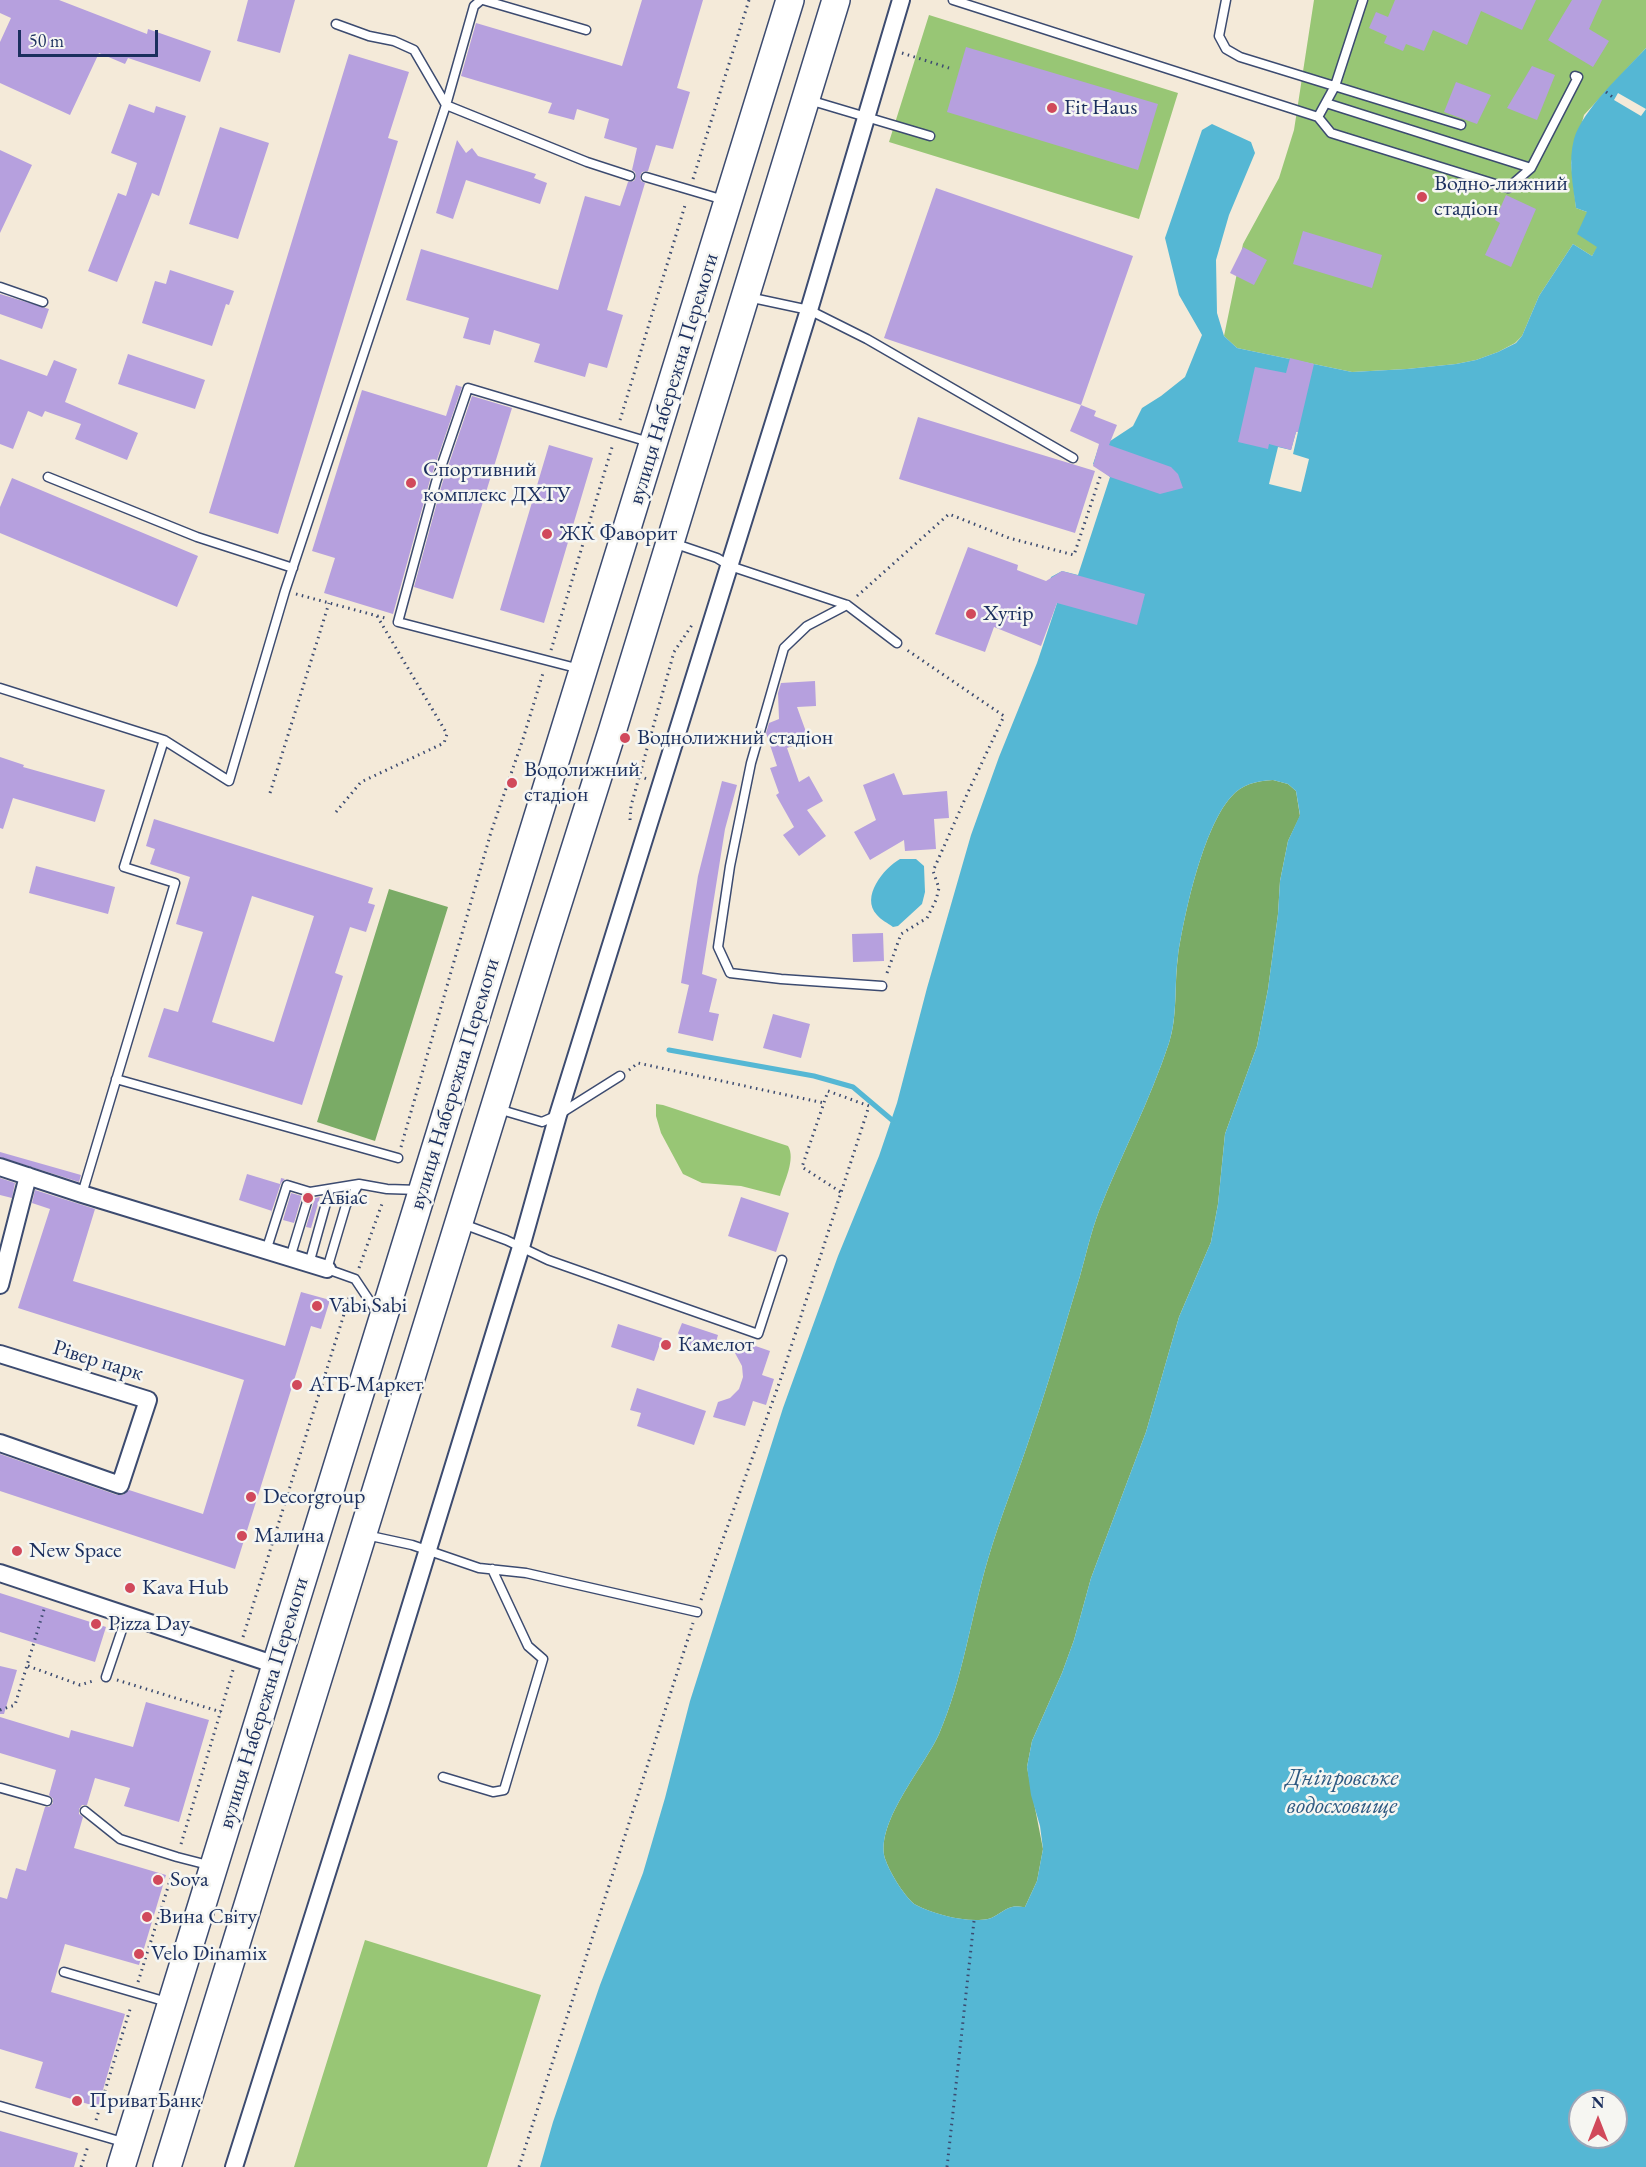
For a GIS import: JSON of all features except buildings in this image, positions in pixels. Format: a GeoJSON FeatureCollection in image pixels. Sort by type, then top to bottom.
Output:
{"type":"FeatureCollection","features":[{"type":"Feature","properties":{"kind":"main road","name":"вулиця Набережна Перемоги"},"geometry":{"type":"LineString","coordinates":[[124,2155],[790,0]]}},
{"type":"Feature","properties":{"kind":"main road","name":"вулиця Набережна Перемоги"},"geometry":{"type":"LineString","coordinates":[[167,2167],[612,732],[836,0]]}},
{"type":"Feature","properties":{"kind":"main road"},"geometry":{"type":"LineString","coordinates":[[619,555],[661,569]]}},
{"type":"Feature","properties":{"kind":"main road"},"geometry":{"type":"LineString","coordinates":[[503,931],[545,944]]}},
{"type":"Feature","properties":{"kind":"main road"},"geometry":{"type":"LineString","coordinates":[[347,1433],[389,1446]]}},
{"type":"Feature","properties":{"kind":"main road"},"geometry":{"type":"LineString","coordinates":[[276,1665],[318,1678]]}},
{"type":"Feature","properties":{"kind":"street"},"geometry":{"type":"LineString","coordinates":[[234,2167],[381,1702],[558,1115],[809,310],[901,0]]}},
{"type":"Feature","properties":{"kind":"street"},"geometry":{"type":"LineString","coordinates":[[0,1167],[327,1269]]}},
{"type":"Feature","properties":{"kind":"street"},"geometry":{"type":"LineString","coordinates":[[1,1281],[28,1176]]}},
{"type":"Feature","properties":{"kind":"street","name":"Рівер парк"},"geometry":{"type":"LineString","coordinates":[[0,1354],[148,1400],[120,1485],[0,1443]]}},
{"type":"Feature","properties":{"kind":"street"},"geometry":{"type":"LineString","coordinates":[[0,1573],[276,1665]]}},
{"type":"Feature","properties":{"kind":"lane"},"geometry":{"type":"LineString","coordinates":[[0,688],[164,740],[229,781],[285,591],[446,105],[474,6],[482,0],[586,30]]}},
{"type":"Feature","properties":{"kind":"lane"},"geometry":{"type":"LineString","coordinates":[[953,0],[1318,117],[1331,132],[1509,188],[1531,168],[1578,77],[1575,76]]}},
{"type":"Feature","properties":{"kind":"lane"},"geometry":{"type":"LineString","coordinates":[[1226,0],[1219,36],[1226,49],[1240,57],[1461,125]]}},
{"type":"Feature","properties":{"kind":"lane"},"geometry":{"type":"LineString","coordinates":[[1318,117],[1335,86],[1363,0]]}},
{"type":"Feature","properties":{"kind":"lane"},"geometry":{"type":"LineString","coordinates":[[336,24],[369,36],[394,41],[414,50],[446,105],[587,162],[630,176]]}},
{"type":"Feature","properties":{"kind":"lane"},"geometry":{"type":"LineString","coordinates":[[806,99],[930,136]]}},
{"type":"Feature","properties":{"kind":"lane"},"geometry":{"type":"LineString","coordinates":[[1326,103],[1531,168]]}},
{"type":"Feature","properties":{"kind":"lane"},"geometry":{"type":"LineString","coordinates":[[646,177],[728,201]]}},
{"type":"Feature","properties":{"kind":"lane"},"geometry":{"type":"LineString","coordinates":[[0,287],[44,302]]}},
{"type":"Feature","properties":{"kind":"lane"},"geometry":{"type":"LineString","coordinates":[[745,296],[809,310],[867,339],[1073,458]]}},
{"type":"Feature","properties":{"kind":"lane"},"geometry":{"type":"LineString","coordinates":[[583,670],[548,659],[398,622],[436,482],[468,388],[654,443]]}},
{"type":"Feature","properties":{"kind":"lane"},"geometry":{"type":"LineString","coordinates":[[48,477],[197,537],[293,568]]}},
{"type":"Feature","properties":{"kind":"lane"},"geometry":{"type":"LineString","coordinates":[[669,542],[717,558],[730,566],[847,605],[897,643]]}},
{"type":"Feature","properties":{"kind":"lane"},"geometry":{"type":"LineString","coordinates":[[847,605],[807,626],[784,648],[751,763],[730,866],[718,947],[730,973],[882,986]]}},
{"type":"Feature","properties":{"kind":"lane"},"geometry":{"type":"LineString","coordinates":[[82,1194],[175,884],[124,867],[164,740]]}},
{"type":"Feature","properties":{"kind":"lane"},"geometry":{"type":"LineString","coordinates":[[495,1108],[543,1122],[620,1076]]}},
{"type":"Feature","properties":{"kind":"lane"},"geometry":{"type":"LineString","coordinates":[[116,1079],[398,1158]]}},
{"type":"Feature","properties":{"kind":"lane"},"geometry":{"type":"LineString","coordinates":[[266,1251],[287,1185],[309,1192],[359,1184],[387,1190],[422,1190]]}},
{"type":"Feature","properties":{"kind":"lane"},"geometry":{"type":"LineString","coordinates":[[359,1184],[346,1204],[327,1269],[355,1279],[382,1320]]}},
{"type":"Feature","properties":{"kind":"lane"},"geometry":{"type":"LineString","coordinates":[[309,1264],[330,1188]]}},
{"type":"Feature","properties":{"kind":"lane"},"geometry":{"type":"LineString","coordinates":[[290,1258],[309,1192]]}},
{"type":"Feature","properties":{"kind":"lane"},"geometry":{"type":"LineString","coordinates":[[459,1223],[520,1246],[548,1260],[758,1334],[782,1260]]}},
{"type":"Feature","properties":{"kind":"lane"},"geometry":{"type":"LineString","coordinates":[[363,1534],[412,1545],[479,1568],[526,1573],[697,1612]]}},
{"type":"Feature","properties":{"kind":"lane"},"geometry":{"type":"LineString","coordinates":[[443,1777],[493,1792],[504,1790],[543,1659],[528,1646],[492,1569]]}},
{"type":"Feature","properties":{"kind":"lane"},"geometry":{"type":"LineString","coordinates":[[106,1677],[127,1615]]}},
{"type":"Feature","properties":{"kind":"lane"},"geometry":{"type":"LineString","coordinates":[[0,1789],[47,1800]]}},
{"type":"Feature","properties":{"kind":"lane"},"geometry":{"type":"LineString","coordinates":[[85,1811],[120,1839],[213,1866]]}},
{"type":"Feature","properties":{"kind":"lane"},"geometry":{"type":"LineString","coordinates":[[64,1972],[171,2003]]}},
{"type":"Feature","properties":{"kind":"lane"},"geometry":{"type":"LineString","coordinates":[[0,2106],[92,2132],[124,2155]]}},
{"type":"Feature","properties":{"kind":"path"},"geometry":{"type":"LineString","coordinates":[[619,426],[749,0]]}},
{"type":"Feature","properties":{"kind":"path"},"geometry":{"type":"LineString","coordinates":[[886,48],[949,68]]}},
{"type":"Feature","properties":{"kind":"path"},"geometry":{"type":"LineString","coordinates":[[1606,92],[1615,99]]}},
{"type":"Feature","properties":{"kind":"path"},"geometry":{"type":"LineString","coordinates":[[398,1158],[490,832],[523,739],[615,437]]}},
{"type":"Feature","properties":{"kind":"path"},"geometry":{"type":"LineString","coordinates":[[847,605],[949,514],[1009,538],[1074,555],[1100,477]]}},
{"type":"Feature","properties":{"kind":"path"},"geometry":{"type":"LineString","coordinates":[[285,591],[398,622]]}},
{"type":"Feature","properties":{"kind":"path"},"geometry":{"type":"LineString","coordinates":[[270,793],[329,603]]}},
{"type":"Feature","properties":{"kind":"path"},"geometry":{"type":"LineString","coordinates":[[336,812],[361,782],[444,743],[447,734],[377,616]]}},
{"type":"Feature","properties":{"kind":"path"},"geometry":{"type":"LineString","coordinates":[[882,986],[901,934],[927,918],[936,900],[939,888],[933,871],[1004,716],[897,643]]}},
{"type":"Feature","properties":{"kind":"path"},"geometry":{"type":"LineString","coordinates":[[617,769],[661,783]]}},
{"type":"Feature","properties":{"kind":"path"},"geometry":{"type":"LineString","coordinates":[[620,1076],[638,1063],[824,1103]]}},
{"type":"Feature","properties":{"kind":"path"},"geometry":{"type":"LineString","coordinates":[[519,2167],[712,1566],[780,1381],[842,1192],[869,1106],[828,1091],[802,1167],[842,1192]]}},
{"type":"Feature","properties":{"kind":"path"},"geometry":{"type":"LineString","coordinates":[[81,2167],[355,1279],[387,1190]]}},
{"type":"Feature","properties":{"kind":"path"},"geometry":{"type":"LineString","coordinates":[[0,1710],[15,1705],[49,1590]]}},
{"type":"Feature","properties":{"kind":"path"},"geometry":{"type":"LineString","coordinates":[[28,1666],[80,1685],[106,1677],[221,1712]]}},
{"type":"Feature","properties":{"kind":"path"},"geometry":{"type":"LineString","coordinates":[[947,2167],[974,1921]]}},
{"type":"Feature","properties":{"kind":"green space","name":"Водно-лижний стадіон"},"geometry":{"type":"Polygon","coordinates":[[[1314,0],[1646,0],[1646,48],[1584,115],[1571,163],[1576,208],[1587,212],[1598,247],[1592,256],[1573,244],[1539,296],[1522,336],[1515,343],[1476,360],[1456,364],[1352,372],[1237,348],[1224,336],[1243,244],[1279,178],[1294,130],[1314,0]]]}},
{"type":"Feature","properties":{"kind":"green space"},"geometry":{"type":"Polygon","coordinates":[[[929,15],[1178,93],[1139,219],[889,142],[929,15]]]}},
{"type":"Feature","properties":{"kind":"green space"},"geometry":{"type":"Polygon","coordinates":[[[1273,780],[1288,784],[1296,791],[1300,816],[1288,841],[1280,881],[1268,989],[1257,1046],[1225,1134],[1218,1204],[1211,1242],[1179,1317],[1146,1432],[1091,1578],[1074,1640],[1032,1741],[1027,1767],[1043,1849],[1037,1881],[1025,1907],[1012,1907],[991,1918],[980,1920],[942,1915],[916,1905],[899,1885],[886,1861],[884,1847],[886,1831],[902,1796],[939,1734],[947,1713],[961,1669],[988,1559],[1045,1393],[1096,1219],[1169,1043],[1174,1022],[1181,939],[1190,896],[1204,850],[1221,811],[1231,797],[1250,784],[1273,780]]]}},
{"type":"Feature","properties":{"kind":"green space"},"geometry":{"type":"Polygon","coordinates":[[[389,889],[448,907],[375,1141],[317,1122],[389,889]]]}},
{"type":"Feature","properties":{"kind":"green space"},"geometry":{"type":"Polygon","coordinates":[[[656,1104],[788,1146],[790,1164],[780,1196],[741,1186],[702,1183],[683,1174],[661,1133],[656,1116],[656,1104]]]}},
{"type":"Feature","properties":{"kind":"green space"},"geometry":{"type":"Polygon","coordinates":[[[365,1940],[541,1995],[487,2167],[294,2167],[365,1940]]]}},
{"type":"Feature","properties":{"kind":"water","name":"Дніпровське водосховище"},"geometry":{"type":"Polygon","coordinates":[[[1646,48],[1646,2167],[540,2167],[600,1985],[643,1873],[690,1701],[783,1408],[897,1103],[971,835],[999,757],[1037,663],[1057,603],[1048,590],[1051,577],[1062,571],[1078,575],[1110,477],[1093,464],[1098,449],[1133,426],[1142,408],[1185,377],[1202,335],[1179,295],[1165,238],[1202,130],[1212,124],[1251,142],[1255,153],[1229,215],[1216,260],[1217,313],[1224,336],[1237,348],[1352,372],[1456,364],[1476,360],[1516,343],[1522,336],[1539,296],[1573,244],[1592,256],[1597,247],[1577,234],[1587,212],[1576,208],[1572,182],[1572,147],[1579,127],[1586,116],[1616,79],[1646,48]],[[1273,780],[1261,781],[1240,789],[1221,811],[1212,829],[1196,873],[1181,939],[1174,1022],[1169,1043],[1096,1219],[1045,1393],[988,1559],[961,1669],[947,1713],[939,1734],[902,1796],[886,1831],[884,1847],[886,1861],[899,1885],[916,1905],[942,1915],[980,1920],[991,1918],[1012,1907],[1025,1907],[1037,1881],[1043,1849],[1027,1767],[1032,1741],[1074,1640],[1091,1578],[1146,1432],[1179,1317],[1211,1242],[1218,1204],[1225,1134],[1257,1046],[1268,989],[1280,881],[1288,841],[1300,815],[1296,791],[1288,784],[1273,780]]]}},
{"type":"Feature","properties":{"kind":"water"},"geometry":{"type":"Polygon","coordinates":[[[900,859],[916,859],[924,866],[925,892],[922,904],[898,926],[893,927],[877,915],[872,908],[871,900],[881,876],[900,859]]]}},
{"type":"Feature","properties":{"kind":"pier"},"geometry":{"type":"Polygon","coordinates":[[[1618,93],[1646,109],[1641,116],[1614,100],[1618,93]]]}},
{"type":"Feature","properties":{"kind":"pier"},"geometry":{"type":"Polygon","coordinates":[[[1296,432],[1298,432],[1293,454],[1309,459],[1301,492],[1269,484],[1278,447],[1291,450],[1296,432]]]}},
{"type":"Feature","properties":{"kind":"waterway"},"geometry":{"type":"LineString","coordinates":[[669,1050],[814,1076],[853,1087],[892,1120]]}},
{"type":"Feature","properties":{"kind":"place","name":"Fit Haus"},"geometry":{"type":"Point","coordinates":[1052,108]}},
{"type":"Feature","properties":{"kind":"place","name":"Водно-лижний стадіон"},"geometry":{"type":"Point","coordinates":[1422,197]}},
{"type":"Feature","properties":{"kind":"place","name":"Спортивний комплекс ДХТУ"},"geometry":{"type":"Point","coordinates":[411,483]}},
{"type":"Feature","properties":{"kind":"place","name":"ЖК Фаворит"},"geometry":{"type":"Point","coordinates":[547,534]}},
{"type":"Feature","properties":{"kind":"place","name":"Хутір"},"geometry":{"type":"Point","coordinates":[971,614]}},
{"type":"Feature","properties":{"kind":"place","name":"Воднолижний стадіон"},"geometry":{"type":"Point","coordinates":[625,738]}},
{"type":"Feature","properties":{"kind":"place","name":"Водолижний стадіон"},"geometry":{"type":"Point","coordinates":[512,783]}},
{"type":"Feature","properties":{"kind":"place","name":"Авіас"},"geometry":{"type":"Point","coordinates":[308,1198]}},
{"type":"Feature","properties":{"kind":"place","name":"Vabi Sabi"},"geometry":{"type":"Point","coordinates":[317,1306]}},
{"type":"Feature","properties":{"kind":"place","name":"Камелот"},"geometry":{"type":"Point","coordinates":[666,1345]}},
{"type":"Feature","properties":{"kind":"place","name":"АТБ-Маркет"},"geometry":{"type":"Point","coordinates":[297,1385]}},
{"type":"Feature","properties":{"kind":"place","name":"Decorgroup"},"geometry":{"type":"Point","coordinates":[251,1497]}},
{"type":"Feature","properties":{"kind":"place","name":"Малина"},"geometry":{"type":"Point","coordinates":[242,1536]}},
{"type":"Feature","properties":{"kind":"place","name":"New Space"},"geometry":{"type":"Point","coordinates":[17,1551]}},
{"type":"Feature","properties":{"kind":"place","name":"Kava Hub"},"geometry":{"type":"Point","coordinates":[130,1588]}},
{"type":"Feature","properties":{"kind":"place","name":"Pizza Day"},"geometry":{"type":"Point","coordinates":[96,1624]}},
{"type":"Feature","properties":{"kind":"place","name":"Sova"},"geometry":{"type":"Point","coordinates":[158,1880]}},
{"type":"Feature","properties":{"kind":"place","name":"Вина Світу"},"geometry":{"type":"Point","coordinates":[147,1917]}},
{"type":"Feature","properties":{"kind":"place","name":"Velo Dinamix"},"geometry":{"type":"Point","coordinates":[139,1954]}},
{"type":"Feature","properties":{"kind":"place","name":"ПриватБанк"},"geometry":{"type":"Point","coordinates":[77,2101]}}]}
